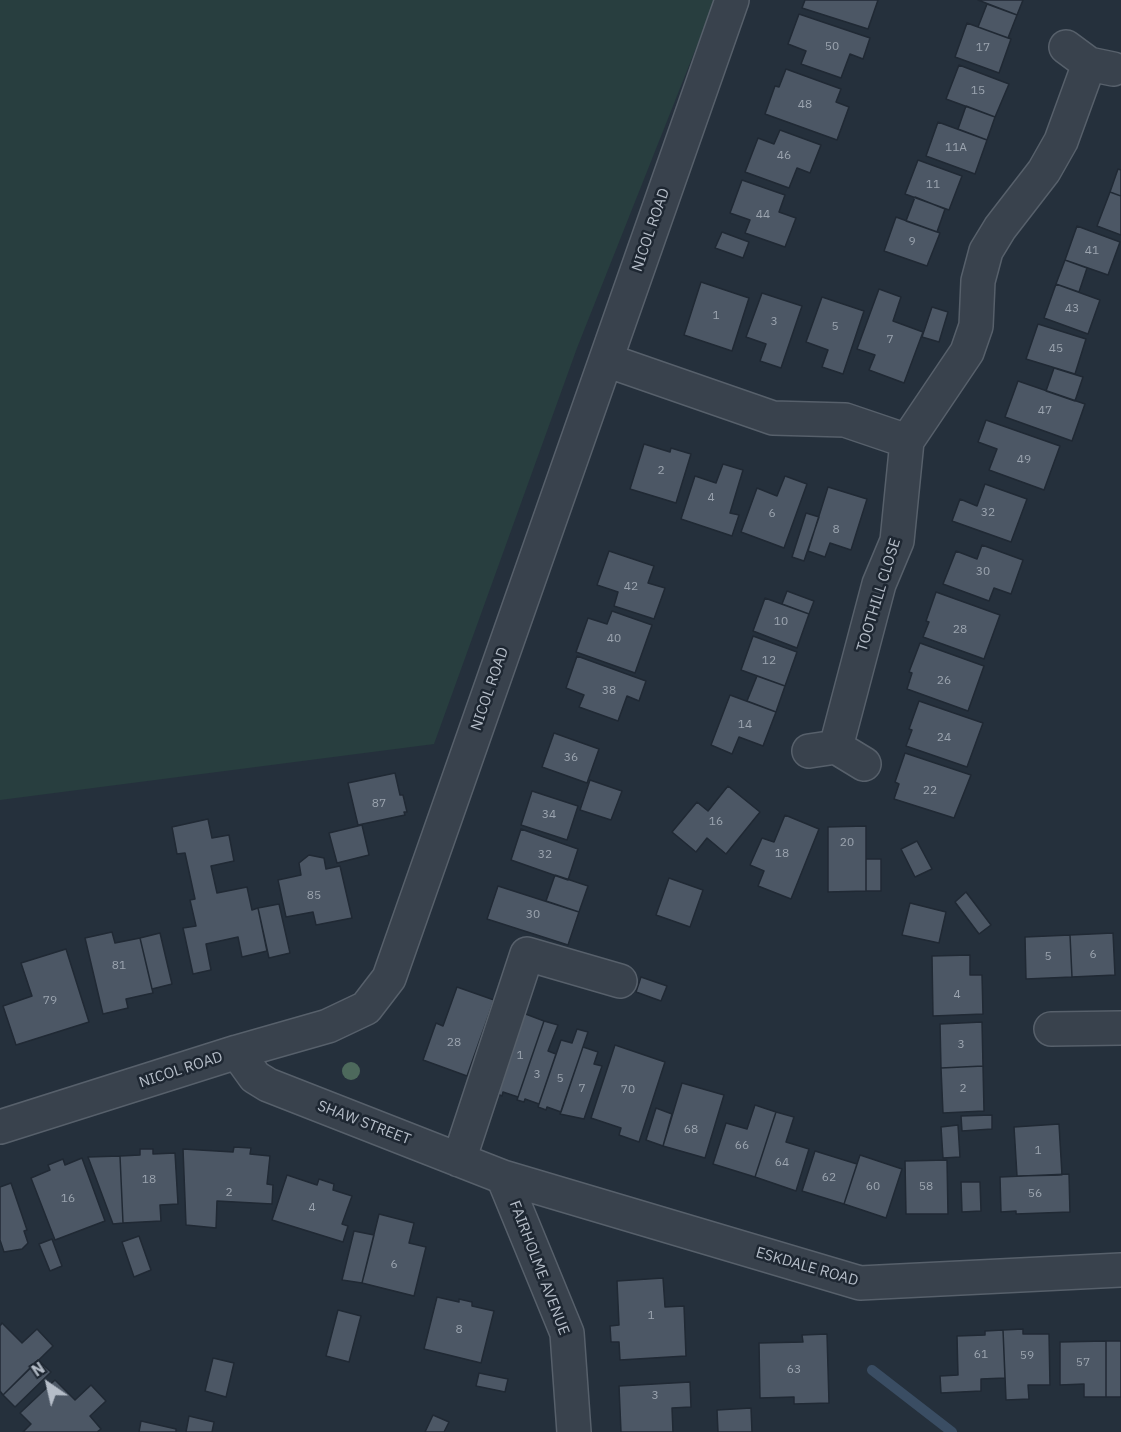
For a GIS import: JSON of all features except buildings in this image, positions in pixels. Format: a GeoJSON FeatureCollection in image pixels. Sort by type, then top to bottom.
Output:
{"type":"FeatureCollection","features":[{"type":"Feature","properties":{"kind":"street","name":"NICOL ROAD"},"geometry":{"type":"LineString","coordinates":[[0,1127],[237,1052],[328,1026],[366,1008],[389,978],[732,0]]}},
{"type":"Feature","properties":{"kind":"street","name":"TOOTHILL CLOSE"},"geometry":{"type":"LineString","coordinates":[[864,764],[823,749],[879,584],[897,541],[907,441],[967,352],[976,326],[978,281],[986,251],[1000,228],[1044,171],[1061,141],[1089,60]]}},
{"type":"Feature","properties":{"kind":"street"},"geometry":{"type":"LineString","coordinates":[[606,360],[773,418],[845,420],[907,441]]}},
{"type":"Feature","properties":{"kind":"street"},"geometry":{"type":"LineString","coordinates":[[459,1160],[527,954],[620,981]]}},
{"type":"Feature","properties":{"kind":"street"},"geometry":{"type":"LineString","coordinates":[[1052,1029],[1121,1028]]}},
{"type":"Feature","properties":{"kind":"street","name":"SHAW STREET"},"geometry":{"type":"LineString","coordinates":[[237,1052],[255,1077],[268,1085],[503,1177]]}},
{"type":"Feature","properties":{"kind":"street","name":"ESKDALE ROAD"},"geometry":{"type":"LineString","coordinates":[[503,1177],[860,1283],[1121,1269]]}},
{"type":"Feature","properties":{"kind":"street","name":"FAIRHOLME AVENUE"},"geometry":{"type":"LineString","coordinates":[[503,1177],[567,1333],[574,1432]]}},
{"type":"Feature","properties":{"kind":"green space"},"geometry":{"type":"Polygon","coordinates":[[[0,0],[715,0],[577,348],[434,744],[0,800],[0,0]]]}},
{"type":"Feature","properties":{"kind":"waterway"},"geometry":{"type":"LineString","coordinates":[[872,1370],[952,1432]]}}]}
